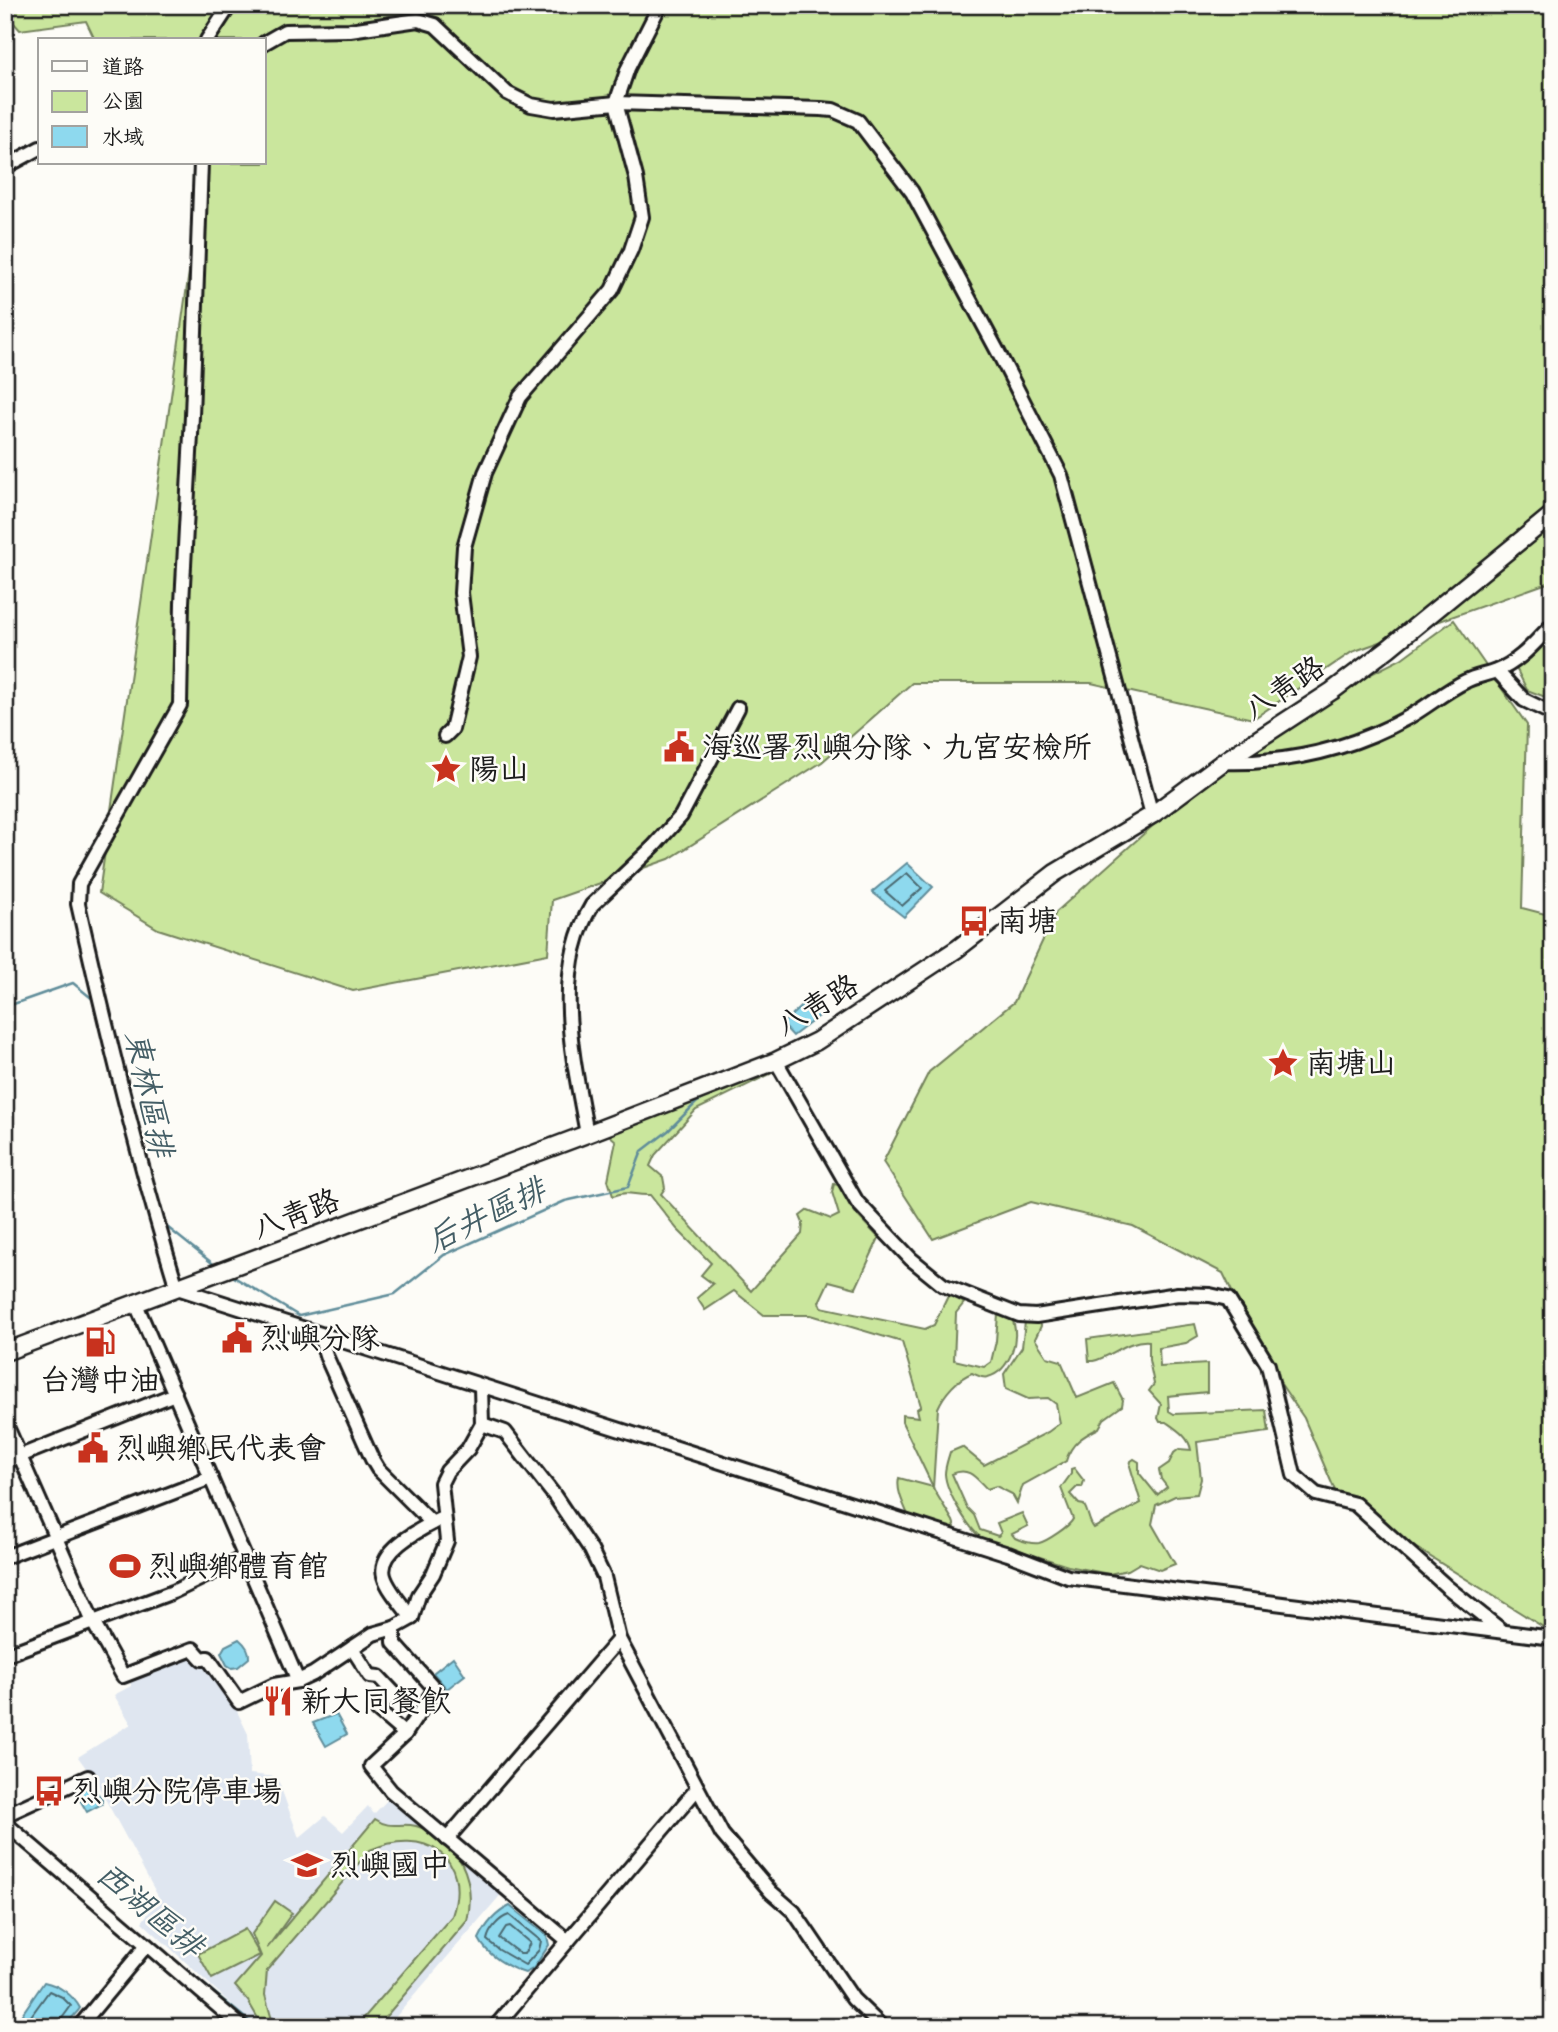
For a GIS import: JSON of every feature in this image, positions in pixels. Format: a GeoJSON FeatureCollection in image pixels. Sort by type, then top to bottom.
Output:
{"type":"FeatureCollection","features":[{"type":"Feature","properties":{"kind":"main road","name":"八青路"},"geometry":{"type":"LineString","coordinates":[[5,1352],[587,1134],[776,1061],[817,1041],[957,949],[1055,873],[1153,815],[1223,762],[1332,691],[1390,648],[1553,514]]}},
{"type":"Feature","properties":{"kind":"street"},"geometry":{"type":"LineString","coordinates":[[207,38],[230,5]]}},
{"type":"Feature","properties":{"kind":"street"},"geometry":{"type":"LineString","coordinates":[[444,736],[452,729],[470,657],[461,593],[464,547],[485,473],[520,397],[612,290],[631,250],[642,216],[636,177],[616,103],[628,68],[660,5]]}},
{"type":"Feature","properties":{"kind":"street"},"geometry":{"type":"LineString","coordinates":[[266,42],[285,31],[350,30],[418,20],[435,25],[507,93],[531,105],[554,109],[616,103],[833,110],[858,121],[912,192],[997,350],[1060,475],[1153,815]]}},
{"type":"Feature","properties":{"kind":"street"},"geometry":{"type":"LineString","coordinates":[[5,167],[38,149]]}},
{"type":"Feature","properties":{"kind":"street"},"geometry":{"type":"LineString","coordinates":[[201,164],[180,705],[79,884],[78,904],[120,1081],[153,1209],[177,1288],[320,1336],[1008,1554],[1068,1577],[1553,1638]]}},
{"type":"Feature","properties":{"kind":"street"},"geometry":{"type":"LineString","coordinates":[[1223,762],[1253,763],[1317,755],[1383,730],[1408,718],[1467,680],[1497,671],[1516,661],[1553,624]]}},
{"type":"Feature","properties":{"kind":"street"},"geometry":{"type":"LineString","coordinates":[[1497,671],[1524,700],[1553,714]]}},
{"type":"Feature","properties":{"kind":"street"},"geometry":{"type":"LineString","coordinates":[[587,1134],[569,1033],[570,982],[576,944],[586,915],[592,905],[654,846],[681,816],[738,708]]}},
{"type":"Feature","properties":{"kind":"street"},"geometry":{"type":"LineString","coordinates":[[776,1061],[857,1202],[911,1259],[943,1285],[1019,1315],[1036,1316],[1178,1294],[1210,1295],[1228,1299],[1268,1365],[1294,1475],[1316,1494],[1355,1504],[1447,1587],[1502,1631]]}},
{"type":"Feature","properties":{"kind":"street"},"geometry":{"type":"LineString","coordinates":[[136,1304],[298,1681]]}},
{"type":"Feature","properties":{"kind":"street"},"geometry":{"type":"LineString","coordinates":[[5,1422],[93,1622],[123,1676],[193,1649],[202,1659],[208,1658],[239,1702],[274,1685],[298,1681],[313,1674],[373,1634],[394,1628],[412,1618],[419,1595],[433,1573],[447,1541],[438,1520],[378,1469],[327,1358],[320,1336]]}},
{"type":"Feature","properties":{"kind":"street"},"geometry":{"type":"LineString","coordinates":[[438,1520],[441,1483],[447,1471],[468,1449],[482,1424],[481,1387]]}},
{"type":"Feature","properties":{"kind":"street"},"geometry":{"type":"LineString","coordinates":[[5,1462],[175,1394]]}},
{"type":"Feature","properties":{"kind":"street"},"geometry":{"type":"LineString","coordinates":[[482,1424],[505,1432],[554,1495],[591,1550],[604,1577],[619,1639],[722,1835],[772,1892],[794,1912],[853,1999],[883,2027]]}},
{"type":"Feature","properties":{"kind":"street"},"geometry":{"type":"LineString","coordinates":[[5,1557],[211,1478]]}},
{"type":"Feature","properties":{"kind":"street"},"geometry":{"type":"LineString","coordinates":[[412,1618],[384,1576],[383,1563],[395,1547],[438,1520]]}},
{"type":"Feature","properties":{"kind":"street"},"geometry":{"type":"LineString","coordinates":[[5,1655],[173,1592],[245,1557]]}},
{"type":"Feature","properties":{"kind":"street"},"geometry":{"type":"LineString","coordinates":[[394,1628],[394,1643],[435,1689],[405,1734],[371,1766],[391,1791],[568,1941]]}},
{"type":"Feature","properties":{"kind":"street"},"geometry":{"type":"LineString","coordinates":[[447,1839],[619,1639]]}},
{"type":"Feature","properties":{"kind":"street"},"geometry":{"type":"LineString","coordinates":[[352,1648],[370,1676],[379,1676],[394,1693],[377,1710],[405,1734]]}},
{"type":"Feature","properties":{"kind":"street"},"geometry":{"type":"LineString","coordinates":[[5,1815],[88,1777]]}},
{"type":"Feature","properties":{"kind":"street"},"geometry":{"type":"LineString","coordinates":[[495,2027],[697,1789]]}},
{"type":"Feature","properties":{"kind":"street"},"geometry":{"type":"LineString","coordinates":[[5,1823],[242,2027]]}},
{"type":"Feature","properties":{"kind":"street"},"geometry":{"type":"LineString","coordinates":[[79,2027],[146,1947]]}},
{"type":"Feature","properties":{"kind":"shaded area","name":"烈嶼國中"},"geometry":{"type":"Polygon","coordinates":[[[191,1658],[194,1662],[206,1662],[233,1703],[248,1734],[250,1774],[277,1777],[299,1838],[325,1816],[343,1832],[368,1806],[374,1814],[392,1795],[504,1891],[387,2027],[256,2027],[142,1922],[159,1898],[96,1782],[78,1757],[131,1724],[114,1695],[131,1686],[130,1680],[191,1658]]]}},
{"type":"Feature","properties":{"kind":"green space"},"geometry":{"type":"Polygon","coordinates":[[[5,5],[1553,5],[1553,581],[1352,652],[1253,719],[1091,683],[912,683],[822,762],[669,859],[552,900],[548,954],[353,991],[158,929],[99,893],[198,210],[201,164],[266,164],[266,38],[94,38],[86,21],[20,30],[5,13],[5,5]]]}},
{"type":"Feature","properties":{"kind":"green space"},"geometry":{"type":"Polygon","coordinates":[[[1454,620],[1527,725],[1522,908],[1553,916],[1553,1119],[1550,1121],[1553,1123],[1553,1633],[1339,1500],[1304,1418],[1268,1365],[1223,1273],[1133,1226],[1031,1202],[933,1239],[883,1162],[929,1072],[1014,1002],[1056,912],[1176,805],[1308,706],[1401,659],[1454,620]]]}},
{"type":"Feature","properties":{"kind":"green space"},"geometry":{"type":"Polygon","coordinates":[[[1553,631],[1553,700],[1527,690],[1515,666],[1530,656],[1553,631]]]}},
{"type":"Feature","properties":{"kind":"green space"},"geometry":{"type":"Polygon","coordinates":[[[769,1071],[772,1073],[696,1110],[655,1155],[650,1166],[663,1177],[665,1188],[661,1194],[751,1291],[802,1234],[803,1223],[800,1216],[808,1210],[831,1219],[839,1215],[832,1192],[834,1184],[842,1186],[856,1214],[879,1238],[856,1288],[829,1281],[819,1302],[821,1307],[925,1329],[934,1325],[949,1294],[964,1303],[956,1313],[954,1360],[984,1367],[991,1362],[998,1314],[1012,1319],[1015,1335],[1008,1361],[996,1374],[986,1377],[972,1373],[967,1375],[952,1387],[938,1408],[933,1488],[953,1521],[955,1527],[952,1530],[909,1517],[900,1493],[899,1478],[933,1487],[902,1422],[902,1415],[919,1417],[917,1409],[921,1406],[902,1342],[811,1315],[764,1315],[734,1291],[705,1310],[697,1298],[713,1284],[701,1275],[711,1263],[677,1229],[650,1195],[628,1193],[613,1196],[608,1180],[616,1141],[608,1134],[769,1071]]]}},
{"type":"Feature","properties":{"kind":"green space"},"geometry":{"type":"Polygon","coordinates":[[[1025,1322],[1040,1322],[1035,1339],[1047,1357],[1061,1361],[1077,1398],[1114,1383],[1123,1400],[1122,1406],[1104,1419],[1099,1428],[1078,1441],[1066,1461],[1023,1485],[1017,1503],[1012,1494],[996,1486],[987,1489],[968,1472],[952,1474],[980,1530],[998,1536],[1001,1533],[997,1523],[1022,1513],[1028,1526],[1012,1534],[1015,1538],[1039,1543],[1058,1533],[1073,1519],[1061,1488],[1074,1468],[1084,1481],[1082,1487],[1077,1487],[1070,1494],[1079,1504],[1084,1505],[1094,1528],[1141,1503],[1130,1466],[1131,1461],[1134,1459],[1139,1462],[1139,1473],[1157,1495],[1167,1487],[1159,1470],[1169,1463],[1179,1449],[1191,1450],[1182,1434],[1166,1422],[1160,1422],[1158,1418],[1161,1404],[1149,1391],[1154,1384],[1149,1360],[1149,1341],[1127,1345],[1100,1359],[1089,1361],[1087,1339],[1195,1324],[1198,1336],[1186,1343],[1159,1348],[1160,1367],[1207,1364],[1207,1392],[1168,1396],[1169,1411],[1174,1414],[1266,1410],[1269,1432],[1197,1442],[1201,1479],[1197,1494],[1175,1496],[1156,1505],[1152,1524],[1175,1564],[1160,1570],[1140,1563],[1128,1570],[1109,1574],[1068,1566],[981,1538],[959,1509],[946,1481],[950,1452],[962,1447],[984,1465],[1060,1423],[1056,1404],[1048,1398],[1028,1399],[1006,1389],[1004,1374],[1022,1347],[1025,1322]]]}},
{"type":"Feature","properties":{"kind":"green space"},"geometry":{"type":"Polygon","coordinates":[[[375,1819],[391,1825],[416,1826],[431,1832],[444,1840],[454,1851],[467,1877],[467,1921],[377,2027],[356,2027],[452,1916],[456,1895],[455,1877],[449,1862],[439,1852],[425,1845],[408,1842],[390,1843],[370,1850],[267,1970],[265,1995],[274,2027],[263,2027],[248,2001],[235,1986],[261,1956],[252,1934],[275,1901],[292,1913],[267,1948],[375,1819]]]}},
{"type":"Feature","properties":{"kind":"green space"},"geometry":{"type":"Polygon","coordinates":[[[245,1929],[260,1955],[212,1979],[198,1954],[245,1929]]]}},
{"type":"Feature","properties":{"kind":"water"},"geometry":{"type":"Polygon","coordinates":[[[907,863],[933,887],[904,917],[872,892],[907,863]]]}},
{"type":"Feature","properties":{"kind":"water"},"geometry":{"type":"Polygon","coordinates":[[[811,997],[823,1013],[793,1036],[782,1024],[811,997]]]}},
{"type":"Feature","properties":{"kind":"water"},"geometry":{"type":"Polygon","coordinates":[[[239,1639],[247,1647],[249,1658],[238,1667],[232,1668],[227,1665],[221,1653],[225,1646],[239,1639]]]}},
{"type":"Feature","properties":{"kind":"water"},"geometry":{"type":"Polygon","coordinates":[[[453,1657],[465,1675],[447,1689],[433,1673],[453,1657]]]}},
{"type":"Feature","properties":{"kind":"water"},"geometry":{"type":"Polygon","coordinates":[[[336,1714],[347,1734],[326,1746],[313,1723],[336,1714]]]}},
{"type":"Feature","properties":{"kind":"water"},"geometry":{"type":"Polygon","coordinates":[[[91,1785],[102,1799],[102,1804],[87,1812],[76,1793],[91,1785]]]}},
{"type":"Feature","properties":{"kind":"water"},"geometry":{"type":"Polygon","coordinates":[[[510,1906],[547,1936],[549,1945],[533,1969],[525,1973],[499,1960],[479,1939],[491,1920],[510,1906]]]}},
{"type":"Feature","properties":{"kind":"water"},"geometry":{"type":"Polygon","coordinates":[[[44,1982],[65,1991],[80,2008],[64,2027],[17,2027],[16,2023],[44,1982]]]}},
{"type":"Feature","properties":{"kind":"waterway","name":"東林區排"},"geometry":{"type":"LineString","coordinates":[[5,1007],[73,983],[95,1001]]}},
{"type":"Feature","properties":{"kind":"waterway","name":"后井區排"},"geometry":{"type":"LineString","coordinates":[[229,1274],[299,1316],[395,1294],[444,1255],[565,1201],[628,1187],[642,1151],[668,1131],[696,1103],[711,1094]]}},
{"type":"Feature","properties":{"kind":"waterway","name":"東林區排"},"geometry":{"type":"LineString","coordinates":[[162,1215],[167,1227],[217,1267]]}},
{"type":"Feature","properties":{"kind":"waterway","name":"西湖區排"},"geometry":{"type":"LineString","coordinates":[[160,1948],[256,2027]]}},
{"type":"Feature","properties":{"kind":"place","name":"海巡署烈嶼分隊、九宮安檢所"},"geometry":{"type":"Point","coordinates":[679,747]}},
{"type":"Feature","properties":{"kind":"place","name":"陽山"},"geometry":{"type":"Point","coordinates":[446,769]}},
{"type":"Feature","properties":{"kind":"place","name":"南塘"},"geometry":{"type":"Point","coordinates":[974,921]}},
{"type":"Feature","properties":{"kind":"place","name":"南塘山"},"geometry":{"type":"Point","coordinates":[1283,1063]}},
{"type":"Feature","properties":{"kind":"place","name":"烈嶼分隊"},"geometry":{"type":"Point","coordinates":[237,1338]}},
{"type":"Feature","properties":{"kind":"place","name":"台灣中油"},"geometry":{"type":"Point","coordinates":[100,1342]}},
{"type":"Feature","properties":{"kind":"place","name":"烈嶼鄉民代表會"},"geometry":{"type":"Point","coordinates":[93,1448]}},
{"type":"Feature","properties":{"kind":"place","name":"烈嶼鄉體育館"},"geometry":{"type":"Point","coordinates":[125,1566]}},
{"type":"Feature","properties":{"kind":"place","name":"新大同餐飲"},"geometry":{"type":"Point","coordinates":[278,1701]}},
{"type":"Feature","properties":{"kind":"place","name":"烈嶼分院停車場"},"geometry":{"type":"Point","coordinates":[49,1791]}},
{"type":"Feature","properties":{"kind":"place","name":"烈嶼國中"},"geometry":{"type":"Point","coordinates":[307,1865]}}]}
